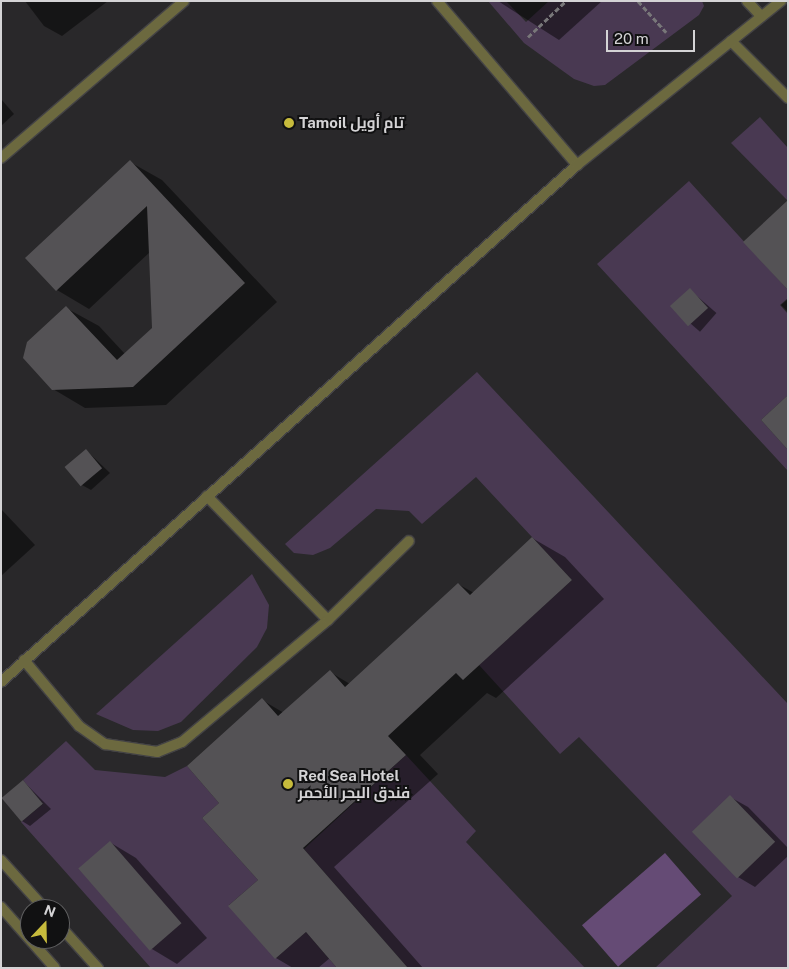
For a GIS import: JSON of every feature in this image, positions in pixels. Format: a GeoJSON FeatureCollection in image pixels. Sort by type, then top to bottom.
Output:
{"type":"FeatureCollection","features":[{"type":"Feature","properties":{"kind":"street"},"geometry":{"type":"LineString","coordinates":[[1,158],[184,1]]}},
{"type":"Feature","properties":{"kind":"street"},"geometry":{"type":"LineString","coordinates":[[437,1],[577,165]]}},
{"type":"Feature","properties":{"kind":"street"},"geometry":{"type":"LineString","coordinates":[[747,1],[761,16]]}},
{"type":"Feature","properties":{"kind":"street"},"geometry":{"type":"LineString","coordinates":[[1,682],[577,165],[781,1]]}},
{"type":"Feature","properties":{"kind":"street"},"geometry":{"type":"LineString","coordinates":[[731,41],[788,98]]}},
{"type":"Feature","properties":{"kind":"street"},"geometry":{"type":"LineString","coordinates":[[208,496],[328,620]]}},
{"type":"Feature","properties":{"kind":"street"},"geometry":{"type":"LineString","coordinates":[[24,660],[79,726],[105,744],[157,752],[182,742],[328,620],[409,541]]}},
{"type":"Feature","properties":{"kind":"street"},"geometry":{"type":"LineString","coordinates":[[1,860],[36,899]]}},
{"type":"Feature","properties":{"kind":"street"},"geometry":{"type":"LineString","coordinates":[[1,907],[55,968]]}},
{"type":"Feature","properties":{"kind":"street"},"geometry":{"type":"LineString","coordinates":[[70,937],[98,968]]}},
{"type":"Feature","properties":{"kind":"path"},"geometry":{"type":"LineString","coordinates":[[528,37],[566,1]]}},
{"type":"Feature","properties":{"kind":"path"},"geometry":{"type":"LineString","coordinates":[[638,1],[666,32]]}},
{"type":"Feature","properties":{"kind":"shaded area"},"geometry":{"type":"Polygon","coordinates":[[[488,1],[506,1],[526,22],[549,1],[702,1],[704,6],[699,15],[605,85],[594,86],[574,79],[524,43],[488,1]]]}},
{"type":"Feature","properties":{"kind":"shaded area"},"geometry":{"type":"Polygon","coordinates":[[[760,117],[788,148],[788,201],[731,143],[760,117]]]}},
{"type":"Feature","properties":{"kind":"shaded area"},"geometry":{"type":"Polygon","coordinates":[[[689,181],[788,290],[788,298],[780,305],[788,314],[788,395],[761,420],[788,450],[788,471],[597,264],[689,181]]]}},
{"type":"Feature","properties":{"kind":"shaded area"},"geometry":{"type":"Polygon","coordinates":[[[477,372],[788,704],[788,968],[655,968],[732,896],[579,737],[560,754],[479,665],[572,580],[476,477],[422,524],[409,511],[376,509],[330,548],[313,555],[294,553],[285,544],[477,372]]]}},
{"type":"Feature","properties":{"kind":"shaded area"},"geometry":{"type":"Polygon","coordinates":[[[252,574],[269,605],[267,628],[257,647],[181,722],[158,731],[133,730],[96,714],[252,574]]]}},
{"type":"Feature","properties":{"kind":"shaded area"},"geometry":{"type":"Polygon","coordinates":[[[66,741],[95,770],[165,777],[187,766],[219,803],[202,818],[258,880],[229,905],[276,958],[306,932],[337,968],[151,968],[21,822],[43,804],[23,780],[66,741]]]}},
{"type":"Feature","properties":{"kind":"shaded area"},"geometry":{"type":"Polygon","coordinates":[[[406,755],[476,831],[466,842],[585,968],[408,968],[304,849],[406,755]]]}},
{"type":"Feature","properties":{"kind":"shaded area"},"geometry":{"type":"Polygon","coordinates":[[[665,853],[701,895],[618,967],[582,925],[665,853]]]}},
{"type":"Feature","properties":{"kind":"building"},"geometry":{"type":"Polygon","coordinates":[[[130,160],[245,283],[133,387],[52,390],[23,358],[27,342],[66,306],[117,360],[152,328],[147,206],[56,291],[25,258],[130,160]]]}},
{"type":"Feature","properties":{"kind":"building"},"geometry":{"type":"Polygon","coordinates":[[[788,200],[788,290],[743,242],[788,200]]]}},
{"type":"Feature","properties":{"kind":"building"},"geometry":{"type":"Polygon","coordinates":[[[690,288],[708,308],[688,326],[670,306],[690,288]]]}},
{"type":"Feature","properties":{"kind":"building"},"geometry":{"type":"Polygon","coordinates":[[[788,395],[788,450],[761,420],[788,395]]]}},
{"type":"Feature","properties":{"kind":"building"},"geometry":{"type":"Polygon","coordinates":[[[86,449],[102,468],[81,486],[65,467],[86,449]]]}},
{"type":"Feature","properties":{"kind":"building"},"geometry":{"type":"Polygon","coordinates":[[[532,537],[572,580],[463,680],[456,673],[388,736],[406,755],[303,848],[408,968],[337,968],[306,932],[275,959],[228,906],[258,880],[202,818],[219,803],[187,766],[262,698],[278,716],[330,670],[345,687],[458,583],[470,595],[532,537]]]}},
{"type":"Feature","properties":{"kind":"building"},"geometry":{"type":"Polygon","coordinates":[[[23,780],[43,804],[21,822],[2,798],[23,780]]]}},
{"type":"Feature","properties":{"kind":"building"},"geometry":{"type":"Polygon","coordinates":[[[730,795],[775,842],[737,879],[692,832],[730,795]]]}},
{"type":"Feature","properties":{"kind":"building"},"geometry":{"type":"Polygon","coordinates":[[[110,841],[182,923],[150,951],[78,869],[110,841]]]}},
{"type":"Feature","properties":{"kind":"place","name":"Tamoil تام أويل"},"geometry":{"type":"Point","coordinates":[289,123]}},
{"type":"Feature","properties":{"kind":"place","name":"Red Sea Hotel فندق البحر الأحمر"},"geometry":{"type":"Point","coordinates":[288,784]}}]}
